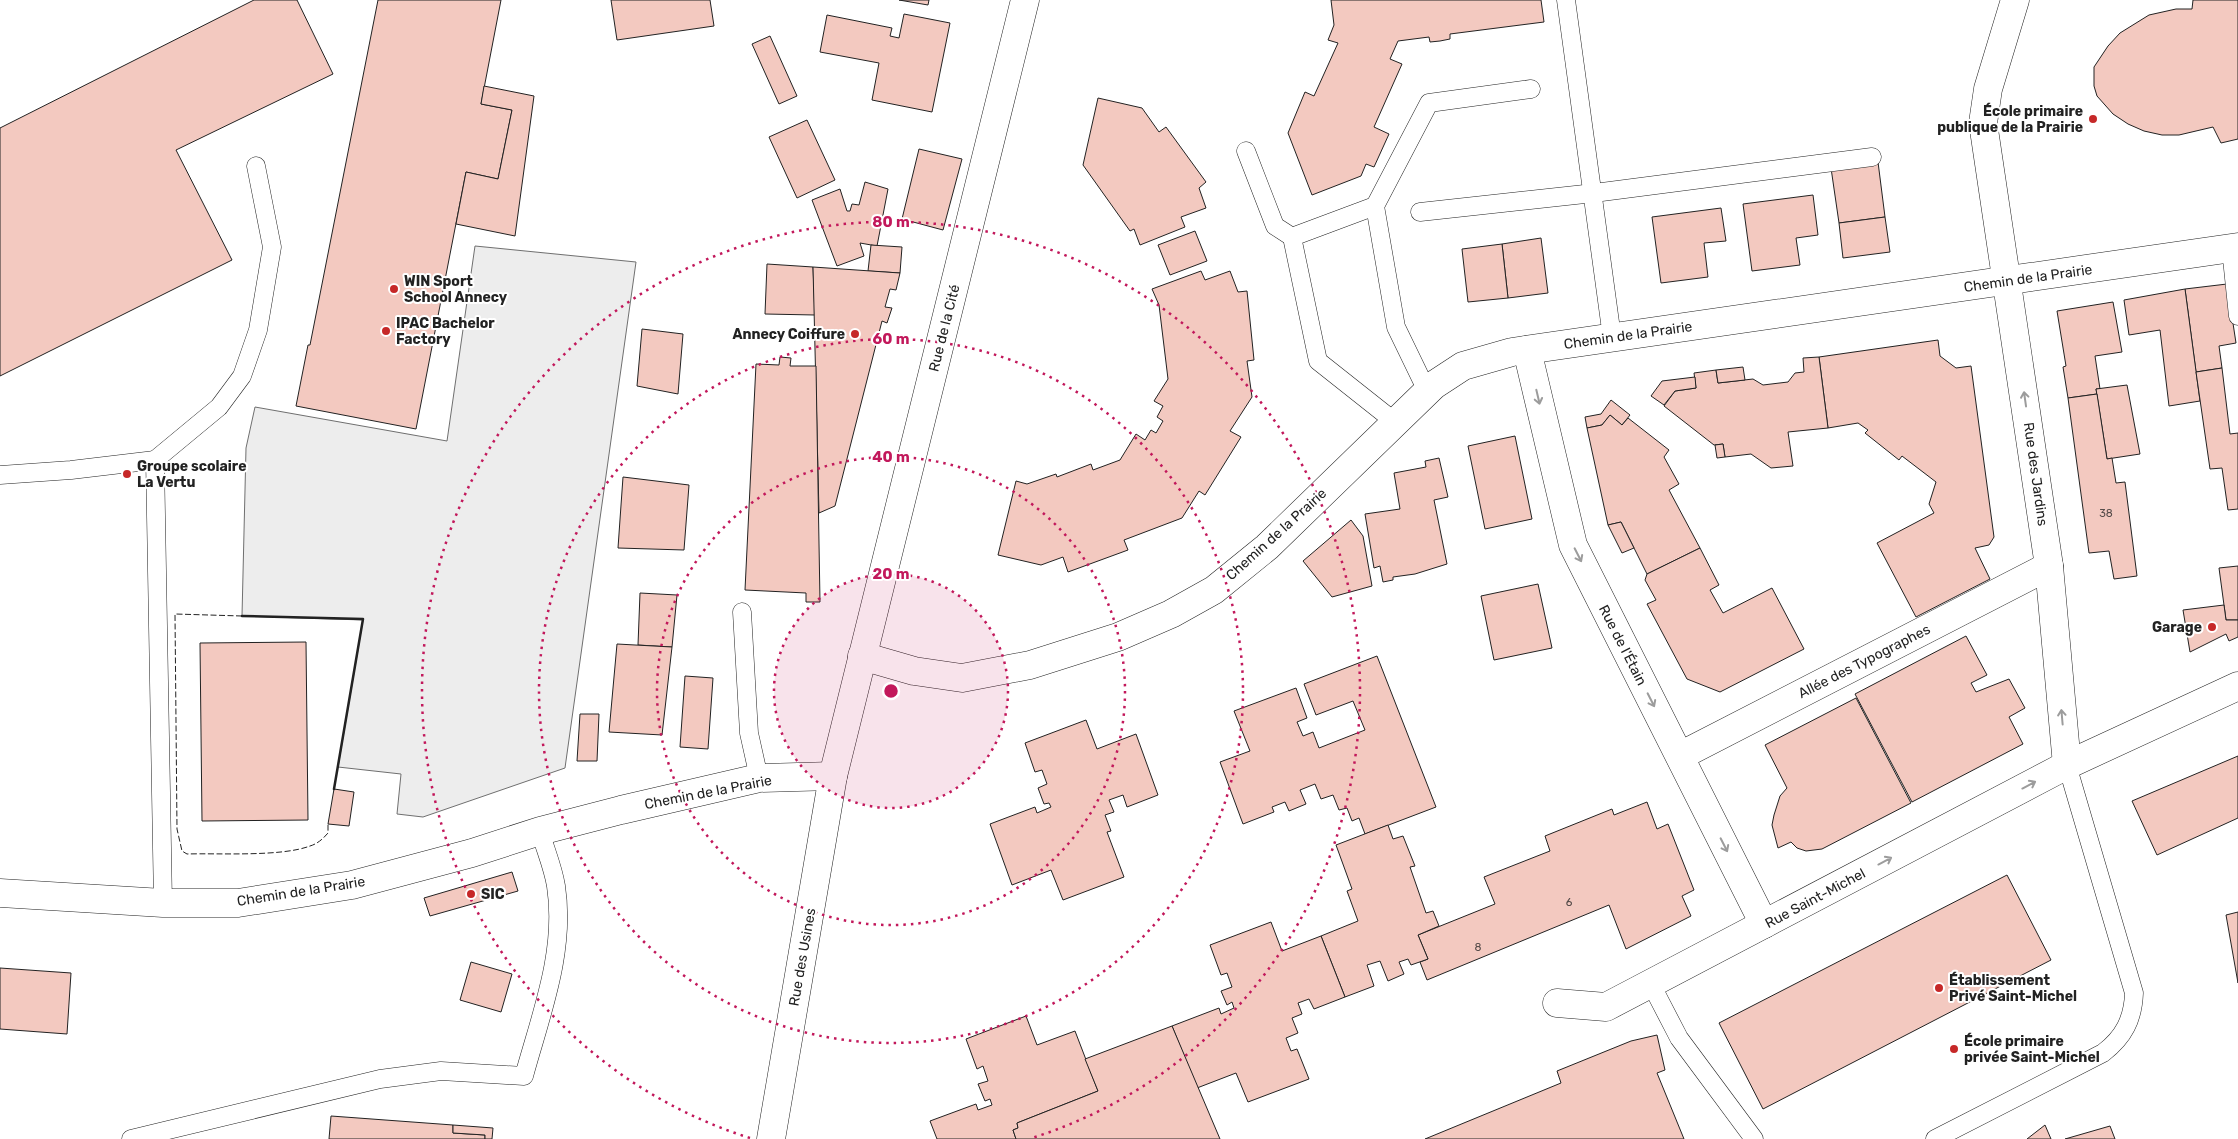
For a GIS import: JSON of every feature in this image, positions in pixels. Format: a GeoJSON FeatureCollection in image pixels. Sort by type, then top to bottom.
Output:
{"type":"FeatureCollection","features":[{"type":"Feature","properties":{"kind":"street","name":"Rue de la Cité"},"geometry":{"type":"LineString","coordinates":[[862,656],[1025,0]]}},
{"type":"Feature","properties":{"kind":"street","name":"Rue des Jardins"},"geometry":{"type":"LineString","coordinates":[[2015,0],[1988,89],[1983,123],[2049,566],[2067,766]]}},
{"type":"Feature","properties":{"kind":"street","name":"Chemin de la Prairie"},"geometry":{"type":"LineString","coordinates":[[862,656],[914,670],[962,678],[1030,665],[1118,637],[1170,614],[1214,590],[1267,547],[1427,391],[1464,366],[1512,352],[2234,248]]}},
{"type":"Feature","properties":{"kind":"street","name":"Rue de l'Étain"},"geometry":{"type":"LineString","coordinates":[[1527,350],[1573,545],[1764,924]]}},
{"type":"Feature","properties":{"kind":"street","name":"Allée des Typographes"},"geometry":{"type":"LineString","coordinates":[[1680,756],[2049,566]]}},
{"type":"Feature","properties":{"kind":"street"},"geometry":{"type":"LineString","coordinates":[[834,776],[862,656]]}},
{"type":"Feature","properties":{"kind":"street"},"geometry":{"type":"LineString","coordinates":[[2067,766],[2238,686]]}},
{"type":"Feature","properties":{"kind":"street","name":"Rue Saint-Michel"},"geometry":{"type":"LineString","coordinates":[[1557,1003],[1606,1007],[2067,766]]}},
{"type":"Feature","properties":{"kind":"street","name":"Chemin de la Prairie"},"geometry":{"type":"LineString","coordinates":[[0,893],[163,903],[238,903],[352,886],[472,853],[540,831],[620,810],[759,778],[834,776]]}},
{"type":"Feature","properties":{"kind":"street","name":"Rue des Usines"},"geometry":{"type":"LineString","coordinates":[[771,1139],[834,776]]}},
{"type":"Feature","properties":{"kind":"lane"},"geometry":{"type":"LineString","coordinates":[[1566,0],[1594,193],[1612,337]]}},
{"type":"Feature","properties":{"kind":"lane"},"geometry":{"type":"LineString","coordinates":[[1427,391],[1396,328],[1375,206],[1429,102],[1531,89]]}},
{"type":"Feature","properties":{"kind":"lane"},"geometry":{"type":"LineString","coordinates":[[1246,151],[1274,226],[1292,237],[1318,361],[1395,422]]}},
{"type":"Feature","properties":{"kind":"lane"},"geometry":{"type":"LineString","coordinates":[[1420,212],[1594,193],[1872,157]]}},
{"type":"Feature","properties":{"kind":"lane"},"geometry":{"type":"LineString","coordinates":[[0,475],[71,470],[155,460],[220,408],[242,376],[258,330],[272,248],[256,166]]}},
{"type":"Feature","properties":{"kind":"lane"},"geometry":{"type":"LineString","coordinates":[[1292,237],[1375,206]]}},
{"type":"Feature","properties":{"kind":"lane"},"geometry":{"type":"LineString","coordinates":[[2234,248],[2238,316]]}},
{"type":"Feature","properties":{"kind":"lane"},"geometry":{"type":"LineString","coordinates":[[155,460],[163,903]]}},
{"type":"Feature","properties":{"kind":"lane"},"geometry":{"type":"LineString","coordinates":[[742,612],[749,733],[759,778]]}},
{"type":"Feature","properties":{"kind":"lane"},"geometry":{"type":"LineString","coordinates":[[1935,1139],[2103,1053],[2123,1034],[2134,1007],[2134,993],[2067,766]]}},
{"type":"Feature","properties":{"kind":"lane"},"geometry":{"type":"LineString","coordinates":[[131,1139],[380,1079],[441,1071],[524,1076],[550,986],[558,939],[556,884],[540,831]]}},
{"type":"Feature","properties":{"kind":"lane"},"geometry":{"type":"LineString","coordinates":[[1651,984],[1679,1038],[1754,1139]]}},
{"type":"Feature","properties":{"kind":"shaded area"},"geometry":{"type":"Polygon","coordinates":[[[475,246],[636,262],[565,768],[423,817],[397,814],[401,774],[338,767],[363,620],[242,616],[246,448],[255,407],[447,441],[475,246]]]}},
{"type":"Feature","properties":{"kind":"building"},"geometry":{"type":"Polygon","coordinates":[[[254,0],[297,0],[333,74],[176,150],[232,260],[0,376],[0,128],[254,0]]]}},
{"type":"Feature","properties":{"kind":"building"},"geometry":{"type":"Polygon","coordinates":[[[378,0],[501,0],[481,104],[512,110],[498,179],[466,172],[416,429],[296,406],[308,345],[310,345],[378,0]]]}},
{"type":"Feature","properties":{"kind":"building"},"geometry":{"type":"Polygon","coordinates":[[[611,0],[710,0],[714,26],[617,40],[611,0]]]}},
{"type":"Feature","properties":{"kind":"building"},"geometry":{"type":"Polygon","coordinates":[[[899,0],[929,0],[928,5],[899,0]]]}},
{"type":"Feature","properties":{"kind":"building"},"geometry":{"type":"Polygon","coordinates":[[[1331,0],[1541,0],[1544,22],[1450,34],[1450,39],[1440,41],[1430,42],[1429,37],[1398,41],[1390,59],[1402,64],[1374,127],[1389,134],[1374,167],[1366,164],[1361,176],[1312,195],[1288,133],[1305,92],[1314,96],[1338,43],[1328,40],[1334,25],[1331,0]]]}},
{"type":"Feature","properties":{"kind":"building"},"geometry":{"type":"Polygon","coordinates":[[[2193,0],[2238,0],[2238,139],[2221,143],[2213,127],[2179,135],[2162,135],[2144,131],[2128,124],[2113,114],[2097,96],[2094,86],[2094,67],[2108,46],[2120,33],[2149,15],[2176,9],[2192,9],[2193,0]]]}},
{"type":"Feature","properties":{"kind":"building"},"geometry":{"type":"Polygon","coordinates":[[[904,14],[950,23],[932,112],[872,100],[879,63],[820,52],[827,15],[892,28],[890,36],[899,38],[904,14]]]}},
{"type":"Feature","properties":{"kind":"building"},"geometry":{"type":"Polygon","coordinates":[[[770,36],[797,96],[779,104],[752,44],[770,36]]]}},
{"type":"Feature","properties":{"kind":"building"},"geometry":{"type":"Polygon","coordinates":[[[484,86],[534,96],[515,236],[456,224],[466,172],[498,179],[512,110],[481,104],[484,86]]]}},
{"type":"Feature","properties":{"kind":"building"},"geometry":{"type":"Polygon","coordinates":[[[1098,98],[1142,108],[1159,132],[1166,127],[1206,182],[1199,188],[1206,208],[1181,217],[1185,227],[1140,245],[1134,229],[1130,231],[1083,165],[1098,98]]]}},
{"type":"Feature","properties":{"kind":"building"},"geometry":{"type":"Polygon","coordinates":[[[807,120],[835,180],[797,198],[769,137],[807,120]]]}},
{"type":"Feature","properties":{"kind":"building"},"geometry":{"type":"Polygon","coordinates":[[[919,149],[962,159],[943,230],[902,219],[919,149]]]}},
{"type":"Feature","properties":{"kind":"building"},"geometry":{"type":"Polygon","coordinates":[[[1878,162],[1885,217],[1839,223],[1831,168],[1878,162]]]}},
{"type":"Feature","properties":{"kind":"building"},"geometry":{"type":"Polygon","coordinates":[[[865,182],[888,189],[877,246],[860,243],[864,256],[837,266],[812,200],[840,189],[847,211],[850,211],[852,204],[859,205],[865,182]]]}},
{"type":"Feature","properties":{"kind":"building"},"geometry":{"type":"Polygon","coordinates":[[[1813,195],[1818,235],[1796,238],[1800,265],[1752,271],[1743,204],[1813,195]]]}},
{"type":"Feature","properties":{"kind":"building"},"geometry":{"type":"Polygon","coordinates":[[[1721,208],[1726,241],[1704,243],[1708,277],[1661,283],[1652,217],[1721,208]]]}},
{"type":"Feature","properties":{"kind":"building"},"geometry":{"type":"Polygon","coordinates":[[[1885,217],[1890,252],[1843,258],[1839,223],[1885,217]]]}},
{"type":"Feature","properties":{"kind":"building"},"geometry":{"type":"Polygon","coordinates":[[[1195,231],[1207,261],[1170,275],[1158,245],[1195,231]]]}},
{"type":"Feature","properties":{"kind":"building"},"geometry":{"type":"Polygon","coordinates":[[[1541,238],[1548,293],[1508,298],[1502,244],[1541,238]]]}},
{"type":"Feature","properties":{"kind":"building"},"geometry":{"type":"Polygon","coordinates":[[[1502,244],[1508,298],[1468,302],[1462,249],[1502,244]]]}},
{"type":"Feature","properties":{"kind":"building"},"geometry":{"type":"Polygon","coordinates":[[[871,245],[902,247],[900,273],[868,271],[871,245]]]}},
{"type":"Feature","properties":{"kind":"building"},"geometry":{"type":"Polygon","coordinates":[[[767,264],[813,267],[815,315],[765,314],[767,264]]]}},
{"type":"Feature","properties":{"kind":"building"},"geometry":{"type":"Polygon","coordinates":[[[813,267],[900,273],[896,290],[890,289],[885,307],[892,308],[887,323],[882,321],[835,506],[819,513],[813,267]]]}},
{"type":"Feature","properties":{"kind":"building"},"geometry":{"type":"Polygon","coordinates":[[[1201,271],[1205,280],[1230,271],[1238,292],[1247,291],[1254,360],[1247,361],[1252,397],[1230,431],[1241,437],[1205,495],[1199,491],[1182,518],[1124,540],[1128,550],[1068,572],[1063,557],[1041,565],[998,555],[1016,481],[1027,484],[1056,474],[1057,477],[1091,464],[1093,470],[1120,460],[1136,434],[1145,440],[1151,430],[1156,433],[1163,421],[1157,417],[1163,406],[1154,401],[1168,379],[1159,305],[1152,289],[1201,271]]]}},
{"type":"Feature","properties":{"kind":"building"},"geometry":{"type":"Polygon","coordinates":[[[2227,284],[2236,343],[2219,346],[2222,368],[2196,372],[2185,289],[2227,284]]]}},
{"type":"Feature","properties":{"kind":"building"},"geometry":{"type":"Polygon","coordinates":[[[2185,289],[2200,401],[2169,406],[2160,330],[2129,335],[2124,300],[2185,289]]]}},
{"type":"Feature","properties":{"kind":"building"},"geometry":{"type":"Polygon","coordinates":[[[2113,302],[2122,352],[2095,356],[2100,389],[2096,389],[2097,394],[2068,398],[2063,367],[2066,366],[2057,311],[2113,302]]]}},
{"type":"Feature","properties":{"kind":"building"},"geometry":{"type":"Polygon","coordinates":[[[642,329],[683,334],[678,394],[637,386],[642,329]]]}},
{"type":"Feature","properties":{"kind":"building"},"geometry":{"type":"Polygon","coordinates":[[[1938,340],[1940,356],[1956,368],[1971,366],[1994,537],[1989,545],[1975,548],[1990,579],[1916,617],[1877,543],[1934,513],[1929,504],[1936,482],[1902,456],[1899,460],[1865,433],[1868,430],[1858,423],[1828,428],[1819,357],[1938,340]]]}},
{"type":"Feature","properties":{"kind":"building"},"geometry":{"type":"Polygon","coordinates":[[[780,357],[791,358],[790,366],[816,366],[820,602],[806,602],[806,593],[745,590],[756,364],[779,365],[780,357]]]}},
{"type":"Feature","properties":{"kind":"building"},"geometry":{"type":"Polygon","coordinates":[[[1819,357],[1828,428],[1788,432],[1793,466],[1771,468],[1751,454],[1725,457],[1723,444],[1714,445],[1664,406],[1675,391],[1696,388],[1694,373],[1716,370],[1718,383],[1753,379],[1763,385],[1788,382],[1795,373],[1804,372],[1803,358],[1819,357]]]}},
{"type":"Feature","properties":{"kind":"building"},"geometry":{"type":"Polygon","coordinates":[[[1743,367],[1745,380],[1718,383],[1716,370],[1743,367]]]}},
{"type":"Feature","properties":{"kind":"building"},"geometry":{"type":"Polygon","coordinates":[[[2222,368],[2230,434],[2238,433],[2238,509],[2228,510],[2222,468],[2210,469],[2196,372],[2222,368]]]}},
{"type":"Feature","properties":{"kind":"building"},"geometry":{"type":"Polygon","coordinates":[[[1695,377],[1696,388],[1675,391],[1664,405],[1651,396],[1662,381],[1695,377]]]}},
{"type":"Feature","properties":{"kind":"building"},"geometry":{"type":"Polygon","coordinates":[[[2127,385],[2140,454],[2107,459],[2096,389],[2127,385]]]}},
{"type":"Feature","properties":{"kind":"building"},"geometry":{"type":"Polygon","coordinates":[[[2097,394],[2107,459],[2112,458],[2116,483],[2125,482],[2137,576],[2114,579],[2109,551],[2089,553],[2068,398],[2097,394]]]}},
{"type":"Feature","properties":{"kind":"building"},"geometry":{"type":"Polygon","coordinates":[[[1611,400],[1630,415],[1622,425],[1610,415],[1602,425],[1587,428],[1585,417],[1601,414],[1611,400]]]}},
{"type":"Feature","properties":{"kind":"building"},"geometry":{"type":"Polygon","coordinates":[[[1610,415],[1622,425],[1628,418],[1669,450],[1664,457],[1679,484],[1669,490],[1700,548],[1647,574],[1621,522],[1608,525],[1587,428],[1602,425],[1610,415]]]}},
{"type":"Feature","properties":{"kind":"building"},"geometry":{"type":"Polygon","coordinates":[[[1515,436],[1532,519],[1485,529],[1468,446],[1515,436]]]}},
{"type":"Feature","properties":{"kind":"building"},"geometry":{"type":"Polygon","coordinates":[[[1723,444],[1725,457],[1717,458],[1715,445],[1723,444]]]}},
{"type":"Feature","properties":{"kind":"building"},"geometry":{"type":"Polygon","coordinates":[[[1439,458],[1448,497],[1434,500],[1447,564],[1415,574],[1393,577],[1393,580],[1383,582],[1380,566],[1374,568],[1365,514],[1400,509],[1394,473],[1426,467],[1425,461],[1439,458]]]}},
{"type":"Feature","properties":{"kind":"building"},"geometry":{"type":"Polygon","coordinates":[[[623,477],[689,485],[684,550],[618,548],[623,477]]]}},
{"type":"Feature","properties":{"kind":"building"},"geometry":{"type":"Polygon","coordinates":[[[1351,520],[1363,536],[1372,586],[1332,597],[1303,561],[1351,520]]]}},
{"type":"Feature","properties":{"kind":"building"},"geometry":{"type":"Polygon","coordinates":[[[1621,522],[1634,548],[1622,553],[1608,525],[1621,522]]]}},
{"type":"Feature","properties":{"kind":"building"},"geometry":{"type":"Polygon","coordinates":[[[1700,548],[1719,585],[1710,590],[1723,613],[1772,588],[1804,649],[1720,692],[1687,679],[1647,604],[1656,600],[1645,580],[1647,574],[1700,548]]]}},
{"type":"Feature","properties":{"kind":"building"},"geometry":{"type":"Polygon","coordinates":[[[2238,566],[2238,620],[2226,620],[2219,568],[2238,566]]]}},
{"type":"Feature","properties":{"kind":"building"},"geometry":{"type":"Polygon","coordinates":[[[1538,584],[1552,648],[1494,660],[1481,596],[1538,584]]]}},
{"type":"Feature","properties":{"kind":"building"},"geometry":{"type":"Polygon","coordinates":[[[640,593],[677,595],[672,647],[638,645],[640,593]]]}},
{"type":"Feature","properties":{"kind":"building","name":"Garage"},"geometry":{"type":"Polygon","coordinates":[[[2224,605],[2226,620],[2238,620],[2238,637],[2229,641],[2226,634],[2190,652],[2183,610],[2224,605]]]}},
{"type":"Feature","properties":{"kind":"building"},"geometry":{"type":"Polygon","coordinates":[[[1966,636],[1987,675],[1971,683],[1976,692],[2009,679],[2025,708],[2009,717],[2023,744],[1912,802],[1855,694],[1966,636]]]}},
{"type":"Feature","properties":{"kind":"building"},"geometry":{"type":"Polygon","coordinates":[[[306,642],[308,820],[202,821],[200,643],[306,642]]]}},
{"type":"Feature","properties":{"kind":"building"},"geometry":{"type":"Polygon","coordinates":[[[617,644],[672,647],[662,735],[609,732],[617,644]]]}},
{"type":"Feature","properties":{"kind":"building"},"geometry":{"type":"Polygon","coordinates":[[[1377,656],[1436,807],[1365,834],[1359,818],[1352,821],[1347,808],[1339,810],[1333,795],[1321,799],[1315,784],[1300,790],[1306,804],[1289,811],[1285,802],[1272,807],[1274,812],[1243,824],[1220,762],[1250,751],[1234,711],[1296,688],[1307,718],[1297,722],[1303,736],[1313,732],[1319,748],[1365,730],[1353,701],[1316,715],[1304,684],[1377,656]]]}},
{"type":"Feature","properties":{"kind":"building"},"geometry":{"type":"Polygon","coordinates":[[[685,676],[713,678],[708,749],[680,747],[685,676]]]}},
{"type":"Feature","properties":{"kind":"building"},"geometry":{"type":"Polygon","coordinates":[[[1856,698],[1911,803],[1822,849],[1806,851],[1797,848],[1791,842],[1778,848],[1772,825],[1780,796],[1787,788],[1765,745],[1856,698]]]}},
{"type":"Feature","properties":{"kind":"building"},"geometry":{"type":"Polygon","coordinates":[[[580,714],[599,714],[597,761],[577,761],[580,714]]]}},
{"type":"Feature","properties":{"kind":"building"},"geometry":{"type":"Polygon","coordinates":[[[1086,720],[1097,749],[1136,734],[1158,795],[1127,807],[1123,795],[1109,800],[1114,812],[1105,815],[1111,831],[1107,832],[1124,877],[1063,900],[1051,870],[1012,885],[990,824],[1035,807],[1037,813],[1051,807],[1049,803],[1044,804],[1038,788],[1047,784],[1042,770],[1035,772],[1025,743],[1086,720]]]}},
{"type":"Feature","properties":{"kind":"building"},"geometry":{"type":"Polygon","coordinates":[[[2238,756],[2238,818],[2157,855],[2132,801],[2238,756]]]}},
{"type":"Feature","properties":{"kind":"building"},"geometry":{"type":"Polygon","coordinates":[[[334,789],[354,792],[349,826],[328,824],[334,789]]]}},
{"type":"Feature","properties":{"kind":"building"},"geometry":{"type":"Polygon","coordinates":[[[1647,802],[1657,829],[1668,824],[1694,890],[1682,896],[1691,916],[1626,949],[1609,905],[1427,980],[1420,962],[1428,959],[1418,935],[1495,904],[1484,877],[1550,851],[1545,836],[1612,809],[1614,815],[1647,802]]]}},
{"type":"Feature","properties":{"kind":"building"},"geometry":{"type":"Polygon","coordinates":[[[1388,825],[1393,839],[1403,836],[1415,866],[1410,867],[1426,913],[1433,911],[1439,926],[1418,935],[1428,959],[1411,965],[1408,959],[1399,962],[1404,974],[1388,981],[1380,961],[1367,965],[1374,986],[1345,997],[1321,936],[1358,921],[1347,891],[1352,889],[1336,845],[1388,825]]]}},
{"type":"Feature","properties":{"kind":"building","name":"SIC"},"geometry":{"type":"Polygon","coordinates":[[[512,872],[518,891],[430,916],[424,898],[512,872]]]}},
{"type":"Feature","properties":{"kind":"building"},"geometry":{"type":"Polygon","coordinates":[[[2007,875],[2051,960],[1763,1109],[1719,1023],[2007,875]]]}},
{"type":"Feature","properties":{"kind":"building"},"geometry":{"type":"Polygon","coordinates":[[[2238,912],[2238,983],[2226,915],[2238,912]]]}},
{"type":"Feature","properties":{"kind":"building"},"geometry":{"type":"Polygon","coordinates":[[[1271,922],[1282,951],[1321,936],[1345,997],[1314,1009],[1309,999],[1298,1003],[1302,1014],[1292,1018],[1298,1033],[1286,1038],[1291,1051],[1297,1049],[1309,1079],[1248,1102],[1236,1073],[1197,1088],[1172,1026],[1219,1008],[1221,1014],[1234,1008],[1232,1002],[1227,1005],[1221,991],[1232,987],[1227,973],[1221,975],[1210,945],[1271,922]]]}},
{"type":"Feature","properties":{"kind":"building"},"geometry":{"type":"Polygon","coordinates":[[[471,962],[512,974],[501,1012],[460,1000],[471,962]]]}},
{"type":"Feature","properties":{"kind":"building"},"geometry":{"type":"Polygon","coordinates":[[[0,968],[71,973],[67,1034],[0,1029],[0,968]]]}},
{"type":"Feature","properties":{"kind":"building"},"geometry":{"type":"Polygon","coordinates":[[[1026,1016],[1037,1045],[1075,1031],[1098,1091],[1017,1123],[1018,1128],[1013,1130],[1016,1139],[937,1139],[930,1121],[976,1104],[978,1110],[992,1105],[990,1099],[985,1101],[978,1084],[988,1081],[983,1066],[977,1069],[966,1039],[1026,1016]]]}},
{"type":"Feature","properties":{"kind":"building"},"geometry":{"type":"Polygon","coordinates":[[[1172,1026],[1220,1139],[1016,1139],[1013,1130],[1018,1128],[1017,1123],[1098,1091],[1085,1059],[1172,1026]]]}},
{"type":"Feature","properties":{"kind":"building"},"geometry":{"type":"Polygon","coordinates":[[[1657,1035],[1665,1070],[1657,1073],[1684,1139],[1425,1139],[1561,1083],[1557,1071],[1631,1041],[1657,1035]]]}},
{"type":"Feature","properties":{"kind":"building"},"geometry":{"type":"Polygon","coordinates":[[[331,1116],[453,1125],[453,1133],[485,1135],[485,1139],[329,1139],[331,1116]]]}},
{"type":"Feature","properties":{"kind":"building"},"geometry":{"type":"Polygon","coordinates":[[[453,1125],[493,1128],[492,1139],[485,1139],[485,1135],[453,1133],[453,1125]]]}},
{"type":"Feature","properties":{"kind":"building"},"geometry":{"type":"Polygon","coordinates":[[[2045,1125],[2051,1139],[2027,1139],[2045,1125]]]}},
{"type":"Feature","properties":{"kind":"building"},"geometry":{"type":"Polygon","coordinates":[[[2110,1126],[2115,1139],[2065,1139],[2110,1126]]]}},
{"type":"Feature","properties":{"kind":"fence"},"geometry":{"type":"LineString","coordinates":[[242,616],[175,614],[177,829],[182,851],[187,854],[283,852],[317,843],[328,833],[328,824]]}},
{"type":"Feature","properties":{"kind":"wall"},"geometry":{"type":"LineString","coordinates":[[242,616],[363,619],[334,789]]}},
{"type":"Feature","properties":{"kind":"place","name":"École primaire publique de la Prairie"},"geometry":{"type":"Point","coordinates":[2093,119]}},
{"type":"Feature","properties":{"kind":"place","name":"WIN Sport School Annecy"},"geometry":{"type":"Point","coordinates":[394,289]}},
{"type":"Feature","properties":{"kind":"place","name":"IPAC Bachelor Factory"},"geometry":{"type":"Point","coordinates":[386,331]}},
{"type":"Feature","properties":{"kind":"place","name":"Annecy Coiffure"},"geometry":{"type":"Point","coordinates":[855,334]}},
{"type":"Feature","properties":{"kind":"place","name":"Groupe scolaire La Vertu"},"geometry":{"type":"Point","coordinates":[127,474]}},
{"type":"Feature","properties":{"kind":"place","name":"Garage"},"geometry":{"type":"Point","coordinates":[2212,627]}},
{"type":"Feature","properties":{"kind":"place","name":"SIC"},"geometry":{"type":"Point","coordinates":[471,894]}},
{"type":"Feature","properties":{"kind":"place","name":"Établissement Privé Saint-Michel"},"geometry":{"type":"Point","coordinates":[1939,988]}},
{"type":"Feature","properties":{"kind":"place","name":"École primaire privée Saint-Michel"},"geometry":{"type":"Point","coordinates":[1954,1049]}}]}
